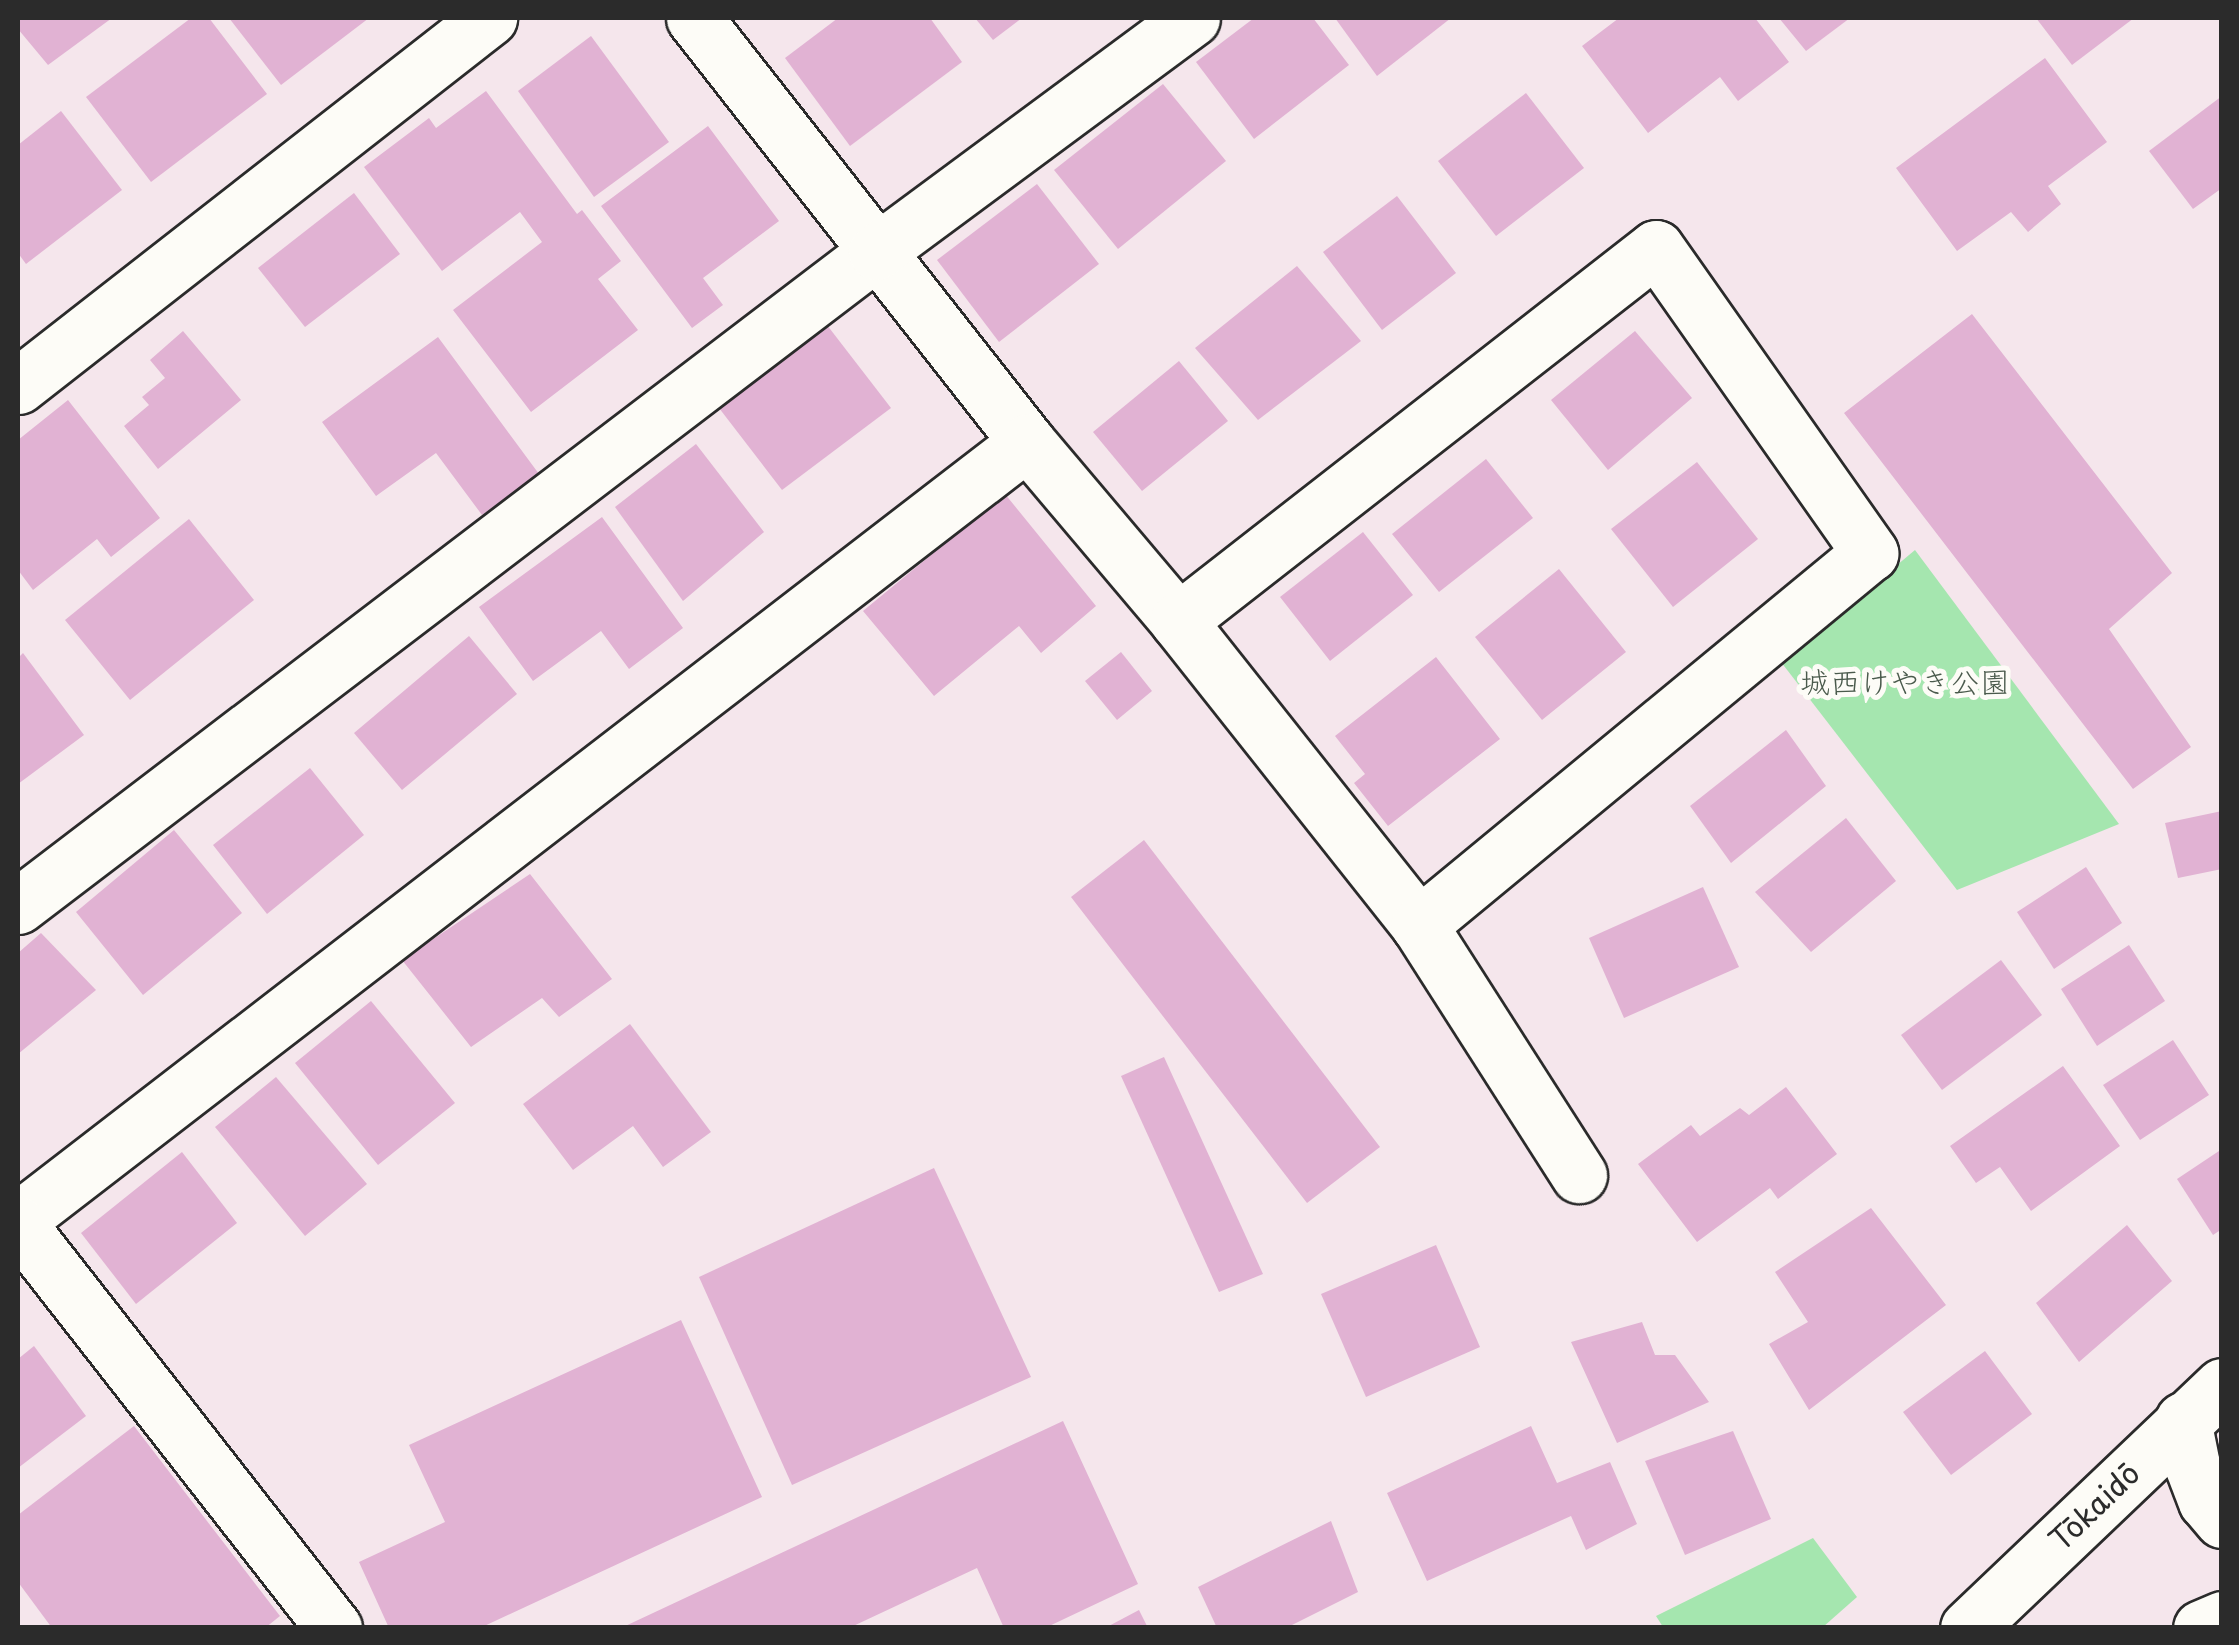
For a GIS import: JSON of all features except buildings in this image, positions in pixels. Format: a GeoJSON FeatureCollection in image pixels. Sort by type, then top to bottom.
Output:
{"type":"FeatureCollection","features":[{"type":"Feature","properties":{"kind":"street"},"geometry":{"type":"LineString","coordinates":[[24,368],[489,18]]}},
{"type":"Feature","properties":{"kind":"street"},"geometry":{"type":"LineString","coordinates":[[694,18],[1027,442],[1178,620],[1419,924],[1579,1175]]}},
{"type":"Feature","properties":{"kind":"street"},"geometry":{"type":"LineString","coordinates":[[18,906],[876,252],[1192,18]]}},
{"type":"Feature","properties":{"kind":"street"},"geometry":{"type":"LineString","coordinates":[[1178,620],[1656,248],[1870,553],[1419,924]]}},
{"type":"Feature","properties":{"kind":"street"},"geometry":{"type":"LineString","coordinates":[[334,1628],[18,1222],[1027,442]]}},
{"type":"Feature","properties":{"kind":"street"},"geometry":{"type":"LineString","coordinates":[[2202,1403],[2192,1466],[2206,1501],[2222,1520]]}},
{"type":"Feature","properties":{"kind":"street","name":"Tōkaidō"},"geometry":{"type":"LineString","coordinates":[[1968,1628],[2202,1403]]}},
{"type":"Feature","properties":{"kind":"street"},"geometry":{"type":"LineString","coordinates":[[2202,1628],[2222,1618]]}},
{"type":"Feature","properties":{"kind":"green space","name":"城西けやき公園"},"geometry":{"type":"Polygon","coordinates":[[[1915,550],[2119,824],[1957,890],[1781,662],[1915,550]]]}},
{"type":"Feature","properties":{"kind":"green space"},"geometry":{"type":"Polygon","coordinates":[[[1813,1538],[1857,1597],[1823,1627],[1663,1627],[1656,1616],[1813,1538]]]}}]}
